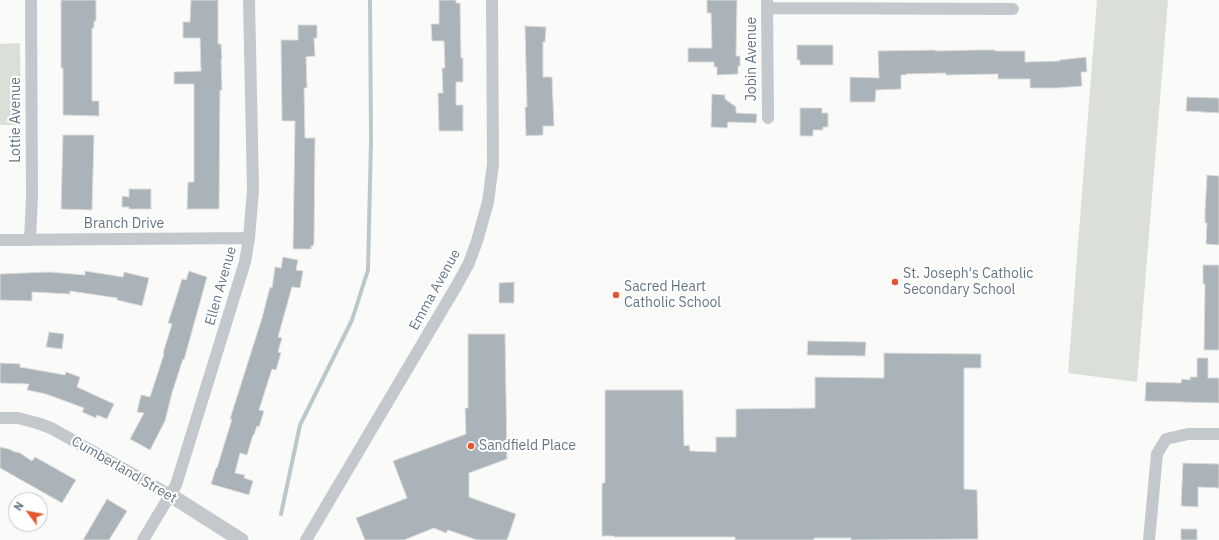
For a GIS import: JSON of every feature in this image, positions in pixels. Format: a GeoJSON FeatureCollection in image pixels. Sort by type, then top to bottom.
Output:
{"type":"FeatureCollection","features":[{"type":"Feature","properties":{"kind":"street","name":"Lottie Avenue"},"geometry":{"type":"LineString","coordinates":[[30,240],[32,197],[31,0]]}},
{"type":"Feature","properties":{"kind":"street","name":"Ellen Avenue"},"geometry":{"type":"LineString","coordinates":[[143,540],[176,484],[245,262],[249,238],[253,190],[249,0]]}},
{"type":"Feature","properties":{"kind":"street","name":"Emma Avenue"},"geometry":{"type":"LineString","coordinates":[[306,540],[458,285],[469,263],[477,241],[488,202],[493,164],[492,0]]}},
{"type":"Feature","properties":{"kind":"street"},"geometry":{"type":"LineString","coordinates":[[767,4],[1013,10]]}},
{"type":"Feature","properties":{"kind":"street","name":"Jobin Avenue"},"geometry":{"type":"LineString","coordinates":[[767,4],[768,118]]}},
{"type":"Feature","properties":{"kind":"street","name":"Branch Drive"},"geometry":{"type":"LineString","coordinates":[[0,240],[249,238]]}},
{"type":"Feature","properties":{"kind":"street","name":"Cumberland Street"},"geometry":{"type":"LineString","coordinates":[[0,418],[18,418],[51,428],[170,495],[241,540]]}},
{"type":"Feature","properties":{"kind":"street"},"geometry":{"type":"LineString","coordinates":[[1149,540],[1157,454],[1162,445],[1166,439],[1188,434],[1219,434]]}},
{"type":"Feature","properties":{"kind":"shaded area"},"geometry":{"type":"Polygon","coordinates":[[[1097,0],[1168,0],[1137,382],[1068,373],[1097,0]]]}},
{"type":"Feature","properties":{"kind":"shaded area"},"geometry":{"type":"Polygon","coordinates":[[[20,43],[21,125],[0,125],[0,44],[20,43]]]}},
{"type":"Feature","properties":{"kind":"building"},"geometry":{"type":"Polygon","coordinates":[[[61,0],[96,0],[96,21],[94,21],[94,28],[92,28],[92,101],[99,101],[99,116],[63,115],[61,0]]]}},
{"type":"Feature","properties":{"kind":"building"},"geometry":{"type":"Polygon","coordinates":[[[191,0],[218,0],[218,44],[221,44],[222,59],[222,90],[220,90],[219,209],[187,209],[188,182],[194,182],[194,84],[174,84],[174,72],[201,71],[200,38],[183,38],[183,22],[190,22],[191,0]]]}},
{"type":"Feature","properties":{"kind":"building"},"geometry":{"type":"Polygon","coordinates":[[[439,0],[456,0],[456,3],[460,3],[463,82],[456,82],[456,105],[463,105],[463,131],[439,131],[438,93],[443,93],[442,68],[445,68],[444,41],[432,41],[431,24],[439,24],[439,0]]]}},
{"type":"Feature","properties":{"kind":"building"},"geometry":{"type":"Polygon","coordinates":[[[707,0],[737,0],[736,56],[740,56],[738,74],[717,75],[717,67],[714,67],[714,62],[688,62],[688,48],[712,48],[711,13],[707,13],[707,0]]]}},
{"type":"Feature","properties":{"kind":"building"},"geometry":{"type":"Polygon","coordinates":[[[298,25],[317,25],[317,38],[314,38],[315,56],[306,57],[307,88],[304,88],[305,138],[315,138],[314,243],[313,246],[311,246],[311,249],[293,249],[295,121],[282,121],[281,40],[298,40],[298,25]]]}},
{"type":"Feature","properties":{"kind":"building"},"geometry":{"type":"Polygon","coordinates":[[[525,26],[546,27],[545,42],[543,42],[543,77],[552,77],[554,126],[543,126],[543,135],[526,136],[525,107],[527,107],[525,26]]]}},
{"type":"Feature","properties":{"kind":"building"},"geometry":{"type":"Polygon","coordinates":[[[797,45],[833,45],[833,65],[800,65],[800,60],[797,60],[797,45]]]}},
{"type":"Feature","properties":{"kind":"building"},"geometry":{"type":"Polygon","coordinates":[[[878,51],[1025,51],[1025,62],[1060,61],[1059,60],[1086,57],[1087,72],[1081,72],[1082,86],[1058,88],[1030,88],[1030,79],[998,79],[998,74],[906,74],[901,75],[901,89],[876,90],[875,102],[850,102],[850,77],[879,78],[878,51]]]}},
{"type":"Feature","properties":{"kind":"building"},"geometry":{"type":"Polygon","coordinates":[[[712,94],[725,95],[725,99],[736,107],[736,113],[757,114],[756,123],[728,122],[727,128],[711,127],[712,94]]]}},
{"type":"Feature","properties":{"kind":"building"},"geometry":{"type":"Polygon","coordinates":[[[1187,97],[1219,98],[1219,113],[1186,111],[1187,97]]]}},
{"type":"Feature","properties":{"kind":"building"},"geometry":{"type":"Polygon","coordinates":[[[800,108],[822,108],[822,113],[828,113],[828,127],[823,127],[823,130],[813,130],[813,136],[800,136],[800,108]]]}},
{"type":"Feature","properties":{"kind":"building"},"geometry":{"type":"Polygon","coordinates":[[[63,135],[94,135],[92,210],[61,209],[63,135]]]}},
{"type":"Feature","properties":{"kind":"building"},"geometry":{"type":"Polygon","coordinates":[[[1207,175],[1219,176],[1219,245],[1206,244],[1207,223],[1205,223],[1205,212],[1207,175]]]}},
{"type":"Feature","properties":{"kind":"building"},"geometry":{"type":"Polygon","coordinates":[[[129,189],[151,189],[151,209],[129,209],[129,207],[122,207],[122,196],[129,197],[129,189]]]}},
{"type":"Feature","properties":{"kind":"building"},"geometry":{"type":"Polygon","coordinates":[[[283,257],[298,260],[296,270],[303,271],[300,288],[292,287],[278,337],[282,338],[278,352],[281,353],[276,370],[272,369],[259,410],[264,411],[259,427],[257,426],[253,435],[247,455],[240,453],[235,473],[245,475],[244,478],[253,481],[249,495],[211,484],[232,419],[230,419],[262,318],[270,287],[272,288],[275,267],[281,268],[283,257]]]}},
{"type":"Feature","properties":{"kind":"building"},"geometry":{"type":"Polygon","coordinates":[[[1203,265],[1219,265],[1219,350],[1204,350],[1205,284],[1203,284],[1203,265]]]}},
{"type":"Feature","properties":{"kind":"building"},"geometry":{"type":"Polygon","coordinates":[[[85,271],[123,277],[124,272],[149,278],[142,306],[117,300],[117,298],[70,291],[70,294],[32,292],[32,301],[0,300],[0,274],[49,272],[85,275],[85,271]]]}},
{"type":"Feature","properties":{"kind":"building"},"geometry":{"type":"Polygon","coordinates":[[[189,271],[207,277],[165,421],[150,450],[130,439],[144,413],[137,412],[141,395],[150,397],[172,324],[168,323],[182,279],[186,280],[189,271]]]}},
{"type":"Feature","properties":{"kind":"building"},"geometry":{"type":"Polygon","coordinates":[[[514,282],[514,303],[499,303],[499,283],[514,282]]]}},
{"type":"Feature","properties":{"kind":"building"},"geometry":{"type":"Polygon","coordinates":[[[49,332],[64,334],[62,349],[46,347],[49,332]]]}},
{"type":"Feature","properties":{"kind":"building","name":"Sandfield Place"},"geometry":{"type":"Polygon","coordinates":[[[468,334],[505,334],[507,459],[469,473],[469,497],[516,514],[507,540],[477,540],[448,530],[446,533],[434,528],[404,540],[365,540],[356,518],[407,498],[393,461],[466,434],[465,408],[468,408],[468,334]]]}},
{"type":"Feature","properties":{"kind":"building"},"geometry":{"type":"Polygon","coordinates":[[[808,341],[866,342],[865,356],[807,355],[808,341]]]}},
{"type":"Feature","properties":{"kind":"building"},"geometry":{"type":"Polygon","coordinates":[[[884,353],[981,354],[981,368],[964,368],[964,489],[977,490],[978,539],[851,540],[851,538],[814,538],[814,540],[735,540],[735,537],[602,536],[602,483],[605,483],[605,390],[683,390],[684,446],[689,445],[690,451],[716,452],[716,437],[736,437],[736,409],[815,408],[815,377],[884,378],[884,353]]]}},
{"type":"Feature","properties":{"kind":"building"},"geometry":{"type":"Polygon","coordinates":[[[1197,358],[1208,358],[1208,378],[1219,378],[1219,403],[1145,401],[1146,382],[1181,383],[1182,379],[1190,380],[1190,377],[1197,377],[1197,358]]]}},
{"type":"Feature","properties":{"kind":"building"},"geometry":{"type":"Polygon","coordinates":[[[0,363],[20,364],[20,367],[65,375],[66,372],[80,377],[77,387],[114,404],[107,419],[97,415],[96,418],[82,412],[84,408],[46,394],[27,390],[29,384],[0,383],[0,363]]]}},
{"type":"Feature","properties":{"kind":"building"},"geometry":{"type":"Polygon","coordinates":[[[0,447],[20,453],[32,461],[35,457],[76,480],[62,503],[48,495],[48,492],[43,492],[0,468],[0,447]]]}},
{"type":"Feature","properties":{"kind":"building"},"geometry":{"type":"Polygon","coordinates":[[[1183,463],[1219,464],[1219,488],[1198,487],[1198,507],[1181,506],[1183,463]]]}},
{"type":"Feature","properties":{"kind":"building"},"geometry":{"type":"Polygon","coordinates":[[[107,499],[127,511],[109,540],[83,540],[107,499]]]}},
{"type":"Feature","properties":{"kind":"building"},"geometry":{"type":"Polygon","coordinates":[[[1181,529],[1197,529],[1197,540],[1181,540],[1181,529]]]}},
{"type":"Feature","properties":{"kind":"waterway"},"geometry":{"type":"LineString","coordinates":[[281,514],[300,425],[352,320],[368,270],[371,140],[370,0]]}},
{"type":"Feature","properties":{"kind":"place","name":"St. Joseph's Catholic Secondary School"},"geometry":{"type":"Point","coordinates":[895,282]}},
{"type":"Feature","properties":{"kind":"place","name":"Sacred Heart Catholic School"},"geometry":{"type":"Point","coordinates":[616,295]}},
{"type":"Feature","properties":{"kind":"place","name":"Sandfield Place"},"geometry":{"type":"Point","coordinates":[471,446]}}]}
